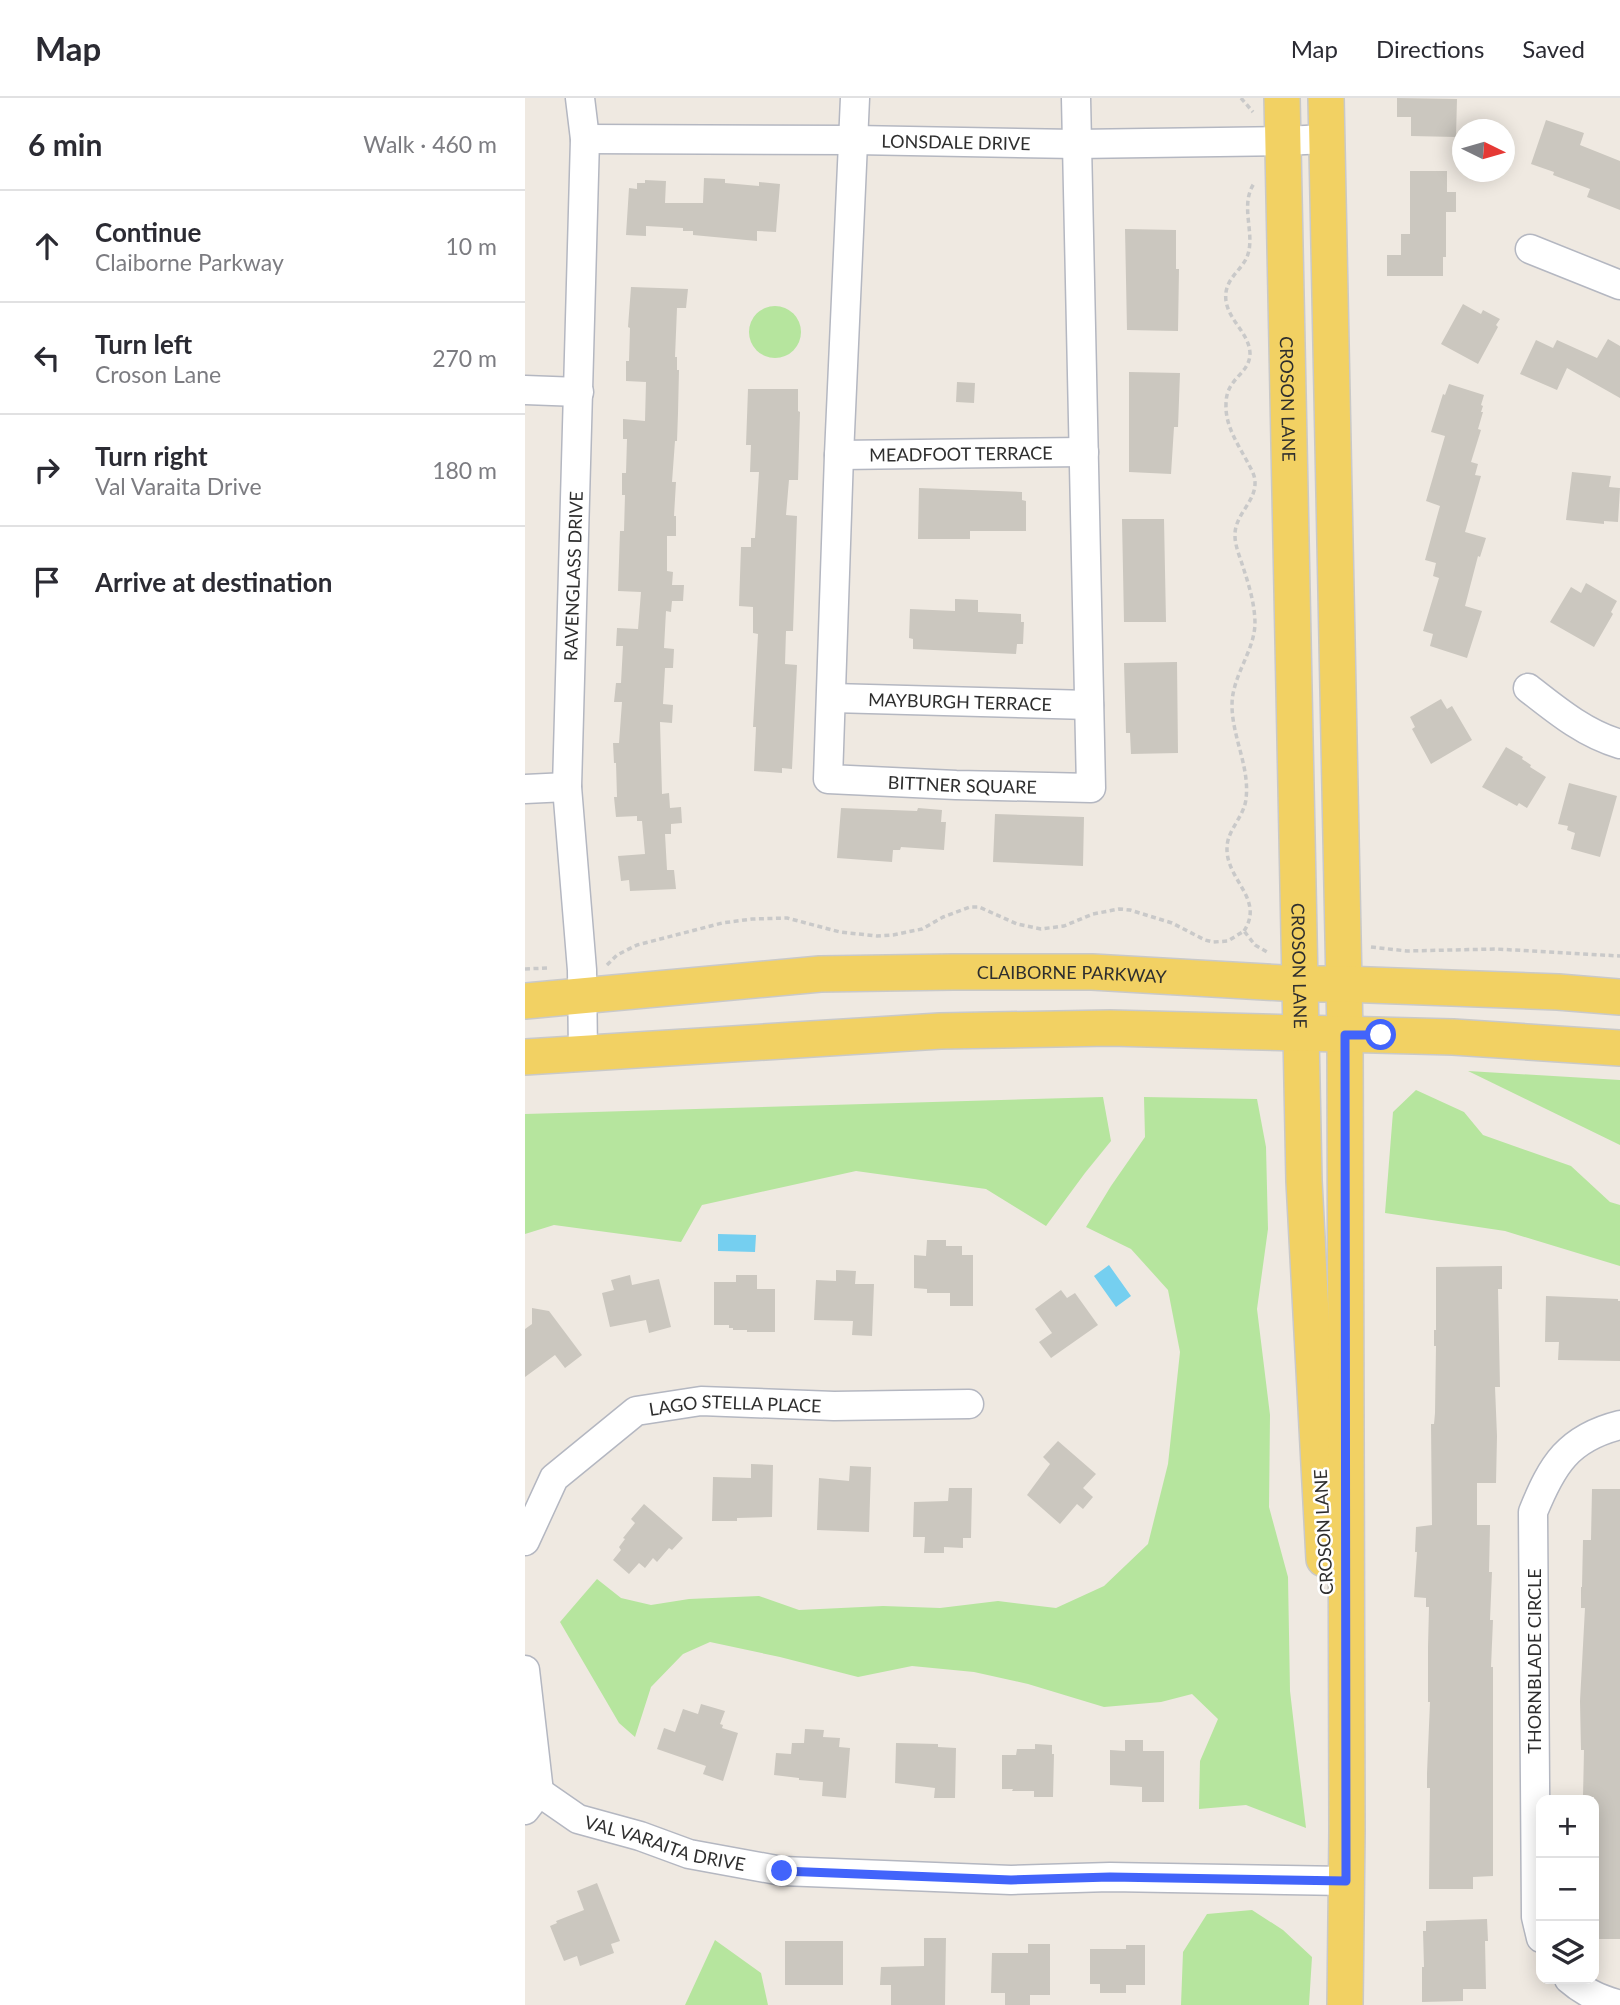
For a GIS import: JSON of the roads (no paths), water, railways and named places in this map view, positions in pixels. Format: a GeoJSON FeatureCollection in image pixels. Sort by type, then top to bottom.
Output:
{"type":"FeatureCollection","features":[{"type":"Feature","properties":{"kind":"main road","name":"CROSON LANE"},"geometry":{"type":"LineString","coordinates":[[1282,98],[1270,141],[1300,968],[1304,1181],[1333,1728],[1347,1831]]}},
{"type":"Feature","properties":{"kind":"main road","name":"CROSON LANE"},"geometry":{"type":"LineString","coordinates":[[1326,98],[1345,1035],[1345,2005]]}},
{"type":"Feature","properties":{"kind":"main road","name":"CLAIBORNE PARKWAY"},"geometry":{"type":"LineString","coordinates":[[525,1001],[582,984],[820,974],[1343,967],[1620,997]]}},
{"type":"Feature","properties":{"kind":"main road"},"geometry":{"type":"LineString","coordinates":[[525,1057],[940,1031],[1110,1028],[1453,1037],[1620,1048]]}},
{"type":"Feature","properties":{"kind":"street","name":"RAVENGLASS DRIVE"},"geometry":{"type":"LineString","coordinates":[[580,98],[585,139],[567,786],[582,984],[583,1055]]}},
{"type":"Feature","properties":{"kind":"street","name":"BITTNER SQUARE"},"geometry":{"type":"LineString","coordinates":[[855,98],[828,779],[1091,788],[1076,98]]}},
{"type":"Feature","properties":{"kind":"street","name":"LONSDALE DRIVE"},"geometry":{"type":"LineString","coordinates":[[585,139],[1076,144],[1327,139]]}},
{"type":"Feature","properties":{"kind":"street"},"geometry":{"type":"LineString","coordinates":[[1530,249],[1620,285]]}},
{"type":"Feature","properties":{"kind":"street"},"geometry":{"type":"LineString","coordinates":[[525,390],[579,392]]}},
{"type":"Feature","properties":{"kind":"street","name":"MEADFOOT TERRACE"},"geometry":{"type":"LineString","coordinates":[[839,455],[1084,452]]}},
{"type":"Feature","properties":{"kind":"street"},"geometry":{"type":"LineString","coordinates":[[1528,688],[1567,719],[1620,744]]}},
{"type":"Feature","properties":{"kind":"street","name":"MAYBURGH TERRACE"},"geometry":{"type":"LineString","coordinates":[[831,698],[1089,705]]}},
{"type":"Feature","properties":{"kind":"street"},"geometry":{"type":"LineString","coordinates":[[525,789],[567,786]]}},
{"type":"Feature","properties":{"kind":"street","name":"LAGO STELLA PLACE"},"geometry":{"type":"LineString","coordinates":[[525,1541],[554,1478],[636,1412],[701,1401],[834,1406],[969,1404]]}},
{"type":"Feature","properties":{"kind":"street","name":"THORNBLADE CIRCLE"},"geometry":{"type":"LineString","coordinates":[[1536,1921],[1534,1512],[1547,1478],[1565,1454],[1587,1437],[1620,1425]]}},
{"type":"Feature","properties":{"kind":"street"},"geometry":{"type":"LineString","coordinates":[[525,1670],[532,1801]]}},
{"type":"Feature","properties":{"kind":"street","name":"VAL VARAITA DRIVE"},"geometry":{"type":"LineString","coordinates":[[532,1801],[577,1819],[641,1836],[689,1854],[782,1871],[1011,1880],[1110,1877],[1346,1881]]}},
{"type":"Feature","properties":{"kind":"street"},"geometry":{"type":"LineString","coordinates":[[1574,1984],[1596,1998],[1620,2005]]}},
{"type":"Feature","properties":{"kind":"water"},"geometry":{"type":"Polygon","coordinates":[[[718,1234],[756,1235],[755,1252],[718,1251],[718,1234]]]}},
{"type":"Feature","properties":{"kind":"water"},"geometry":{"type":"Polygon","coordinates":[[[1109,1265],[1131,1296],[1116,1307],[1094,1276],[1109,1265]]]}}]}
